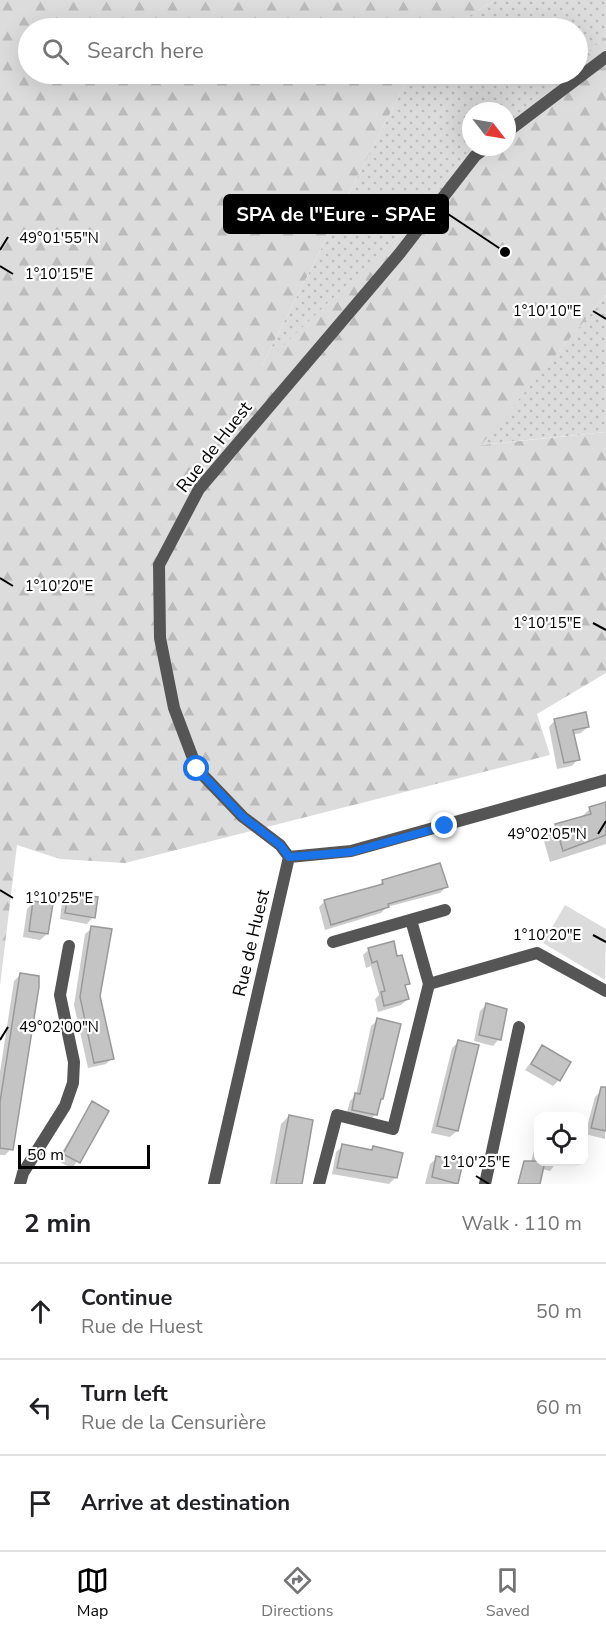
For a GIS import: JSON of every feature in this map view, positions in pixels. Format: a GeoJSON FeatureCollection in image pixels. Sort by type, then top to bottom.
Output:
{"type":"FeatureCollection","features":[{"type":"Feature","properties":{"kind":"street"},"geometry":{"type":"LineString","coordinates":[[588,71],[606,57]]}},
{"type":"Feature","properties":{"kind":"street"},"geometry":{"type":"LineString","coordinates":[[516,125],[570,84]]}},
{"type":"Feature","properties":{"kind":"street","name":"Rue de Huest"},"geometry":{"type":"LineString","coordinates":[[214,1184],[289,857],[280,845],[243,817],[197,769],[174,708],[160,638],[159,565],[199,489],[400,253],[475,156]]}},
{"type":"Feature","properties":{"kind":"street"},"geometry":{"type":"LineString","coordinates":[[289,857],[351,852],[606,780]]}},
{"type":"Feature","properties":{"kind":"street"},"geometry":{"type":"LineString","coordinates":[[333,942],[445,910]]}},
{"type":"Feature","properties":{"kind":"street"},"geometry":{"type":"LineString","coordinates":[[319,1184],[337,1115],[393,1129],[429,984],[411,920]]}},
{"type":"Feature","properties":{"kind":"street"},"geometry":{"type":"LineString","coordinates":[[20,1184],[23,1173],[65,1107],[73,1083],[74,1062],[60,995],[69,946]]}},
{"type":"Feature","properties":{"kind":"street"},"geometry":{"type":"LineString","coordinates":[[429,984],[537,953],[606,991]]}},
{"type":"Feature","properties":{"kind":"street"},"geometry":{"type":"LineString","coordinates":[[485,1184],[519,1027]]}},
{"type":"Feature","properties":{"kind":"green space"},"geometry":{"type":"Polygon","coordinates":[[[0,0],[495,0],[465,18],[18,18],[18,84],[405,84],[261,367],[481,156],[516,156],[516,122],[556,84],[588,84],[588,53],[606,36],[606,295],[481,445],[606,432],[606,673],[537,714],[550,755],[125,863],[60,859],[17,845],[0,986],[0,0]]]}},
{"type":"Feature","properties":{"kind":"green space"},"geometry":{"type":"Polygon","coordinates":[[[495,0],[606,0],[606,36],[588,53],[588,18],[465,18],[495,0]]]}},
{"type":"Feature","properties":{"kind":"green space"},"geometry":{"type":"Polygon","coordinates":[[[405,84],[556,84],[516,122],[516,102],[462,102],[462,156],[481,156],[260,369],[405,84]]]}},
{"type":"Feature","properties":{"kind":"green space"},"geometry":{"type":"Polygon","coordinates":[[[606,295],[606,432],[480,445],[606,295]]]}},
{"type":"Feature","properties":{"kind":"green space"},"geometry":{"type":"Polygon","coordinates":[[[565,905],[606,929],[605,980],[543,943],[565,905]]]}},
{"type":"Feature","properties":{"kind":"building"},"geometry":{"type":"Polygon","coordinates":[[[586,712],[589,727],[573,730],[580,760],[564,763],[554,719],[586,712]]]}},
{"type":"Feature","properties":{"kind":"building"},"geometry":{"type":"Polygon","coordinates":[[[606,802],[606,835],[563,851],[555,824],[591,814],[589,807],[606,802]]]}},
{"type":"Feature","properties":{"kind":"building"},"geometry":{"type":"Polygon","coordinates":[[[440,863],[448,887],[388,904],[389,907],[331,925],[324,900],[383,884],[382,880],[440,863]]]}},
{"type":"Feature","properties":{"kind":"building"},"geometry":{"type":"Polygon","coordinates":[[[68,894],[98,897],[95,918],[65,913],[68,894]]]}},
{"type":"Feature","properties":{"kind":"building"},"geometry":{"type":"Polygon","coordinates":[[[33,901],[53,904],[48,934],[29,931],[33,901]]]}},
{"type":"Feature","properties":{"kind":"building"},"geometry":{"type":"Polygon","coordinates":[[[91,926],[112,929],[100,996],[114,1059],[94,1063],[80,997],[91,926]]]}},
{"type":"Feature","properties":{"kind":"building"},"geometry":{"type":"Polygon","coordinates":[[[394,941],[397,956],[402,955],[410,984],[405,985],[409,999],[384,1006],[381,992],[385,991],[377,961],[372,963],[368,948],[394,941]]]}},
{"type":"Feature","properties":{"kind":"building"},"geometry":{"type":"Polygon","coordinates":[[[20,973],[39,976],[39,987],[13,1150],[0,1148],[0,1102],[20,973]]]}},
{"type":"Feature","properties":{"kind":"building"},"geometry":{"type":"Polygon","coordinates":[[[486,1003],[507,1009],[501,1040],[479,1035],[486,1003]]]}},
{"type":"Feature","properties":{"kind":"building"},"geometry":{"type":"Polygon","coordinates":[[[377,1018],[401,1024],[377,1115],[352,1110],[355,1093],[360,1094],[377,1018]]]}},
{"type":"Feature","properties":{"kind":"building"},"geometry":{"type":"Polygon","coordinates":[[[458,1040],[479,1045],[458,1131],[437,1126],[458,1040]]]}},
{"type":"Feature","properties":{"kind":"building"},"geometry":{"type":"Polygon","coordinates":[[[542,1045],[571,1062],[560,1081],[531,1064],[542,1045]]]}},
{"type":"Feature","properties":{"kind":"building"},"geometry":{"type":"Polygon","coordinates":[[[601,1087],[606,1087],[606,1131],[591,1128],[601,1087]]]}},
{"type":"Feature","properties":{"kind":"building"},"geometry":{"type":"Polygon","coordinates":[[[92,1101],[109,1111],[80,1163],[63,1154],[92,1101]]]}},
{"type":"Feature","properties":{"kind":"building"},"geometry":{"type":"Polygon","coordinates":[[[289,1115],[313,1120],[302,1184],[276,1184],[289,1115]]]}},
{"type":"Feature","properties":{"kind":"building"},"geometry":{"type":"Polygon","coordinates":[[[342,1144],[372,1150],[373,1146],[403,1153],[397,1178],[337,1168],[342,1144]]]}},
{"type":"Feature","properties":{"kind":"building"},"geometry":{"type":"Polygon","coordinates":[[[436,1156],[463,1162],[458,1184],[432,1177],[436,1156]]]}},
{"type":"Feature","properties":{"kind":"building"},"geometry":{"type":"Polygon","coordinates":[[[524,1161],[534,1161],[534,1166],[544,1166],[540,1184],[518,1184],[524,1161]]]}},
{"type":"Feature","properties":{"kind":"place","name":"SPA de l\"Eure - SPAE"},"geometry":{"type":"Point","coordinates":[505,252]}},
{"type":"Feature","properties":{"kind":"route"},"geometry":{"type":"LineString","coordinates":[[197,769],[243,817],[280,845],[289,857],[351,852],[445,826]]}}]}
